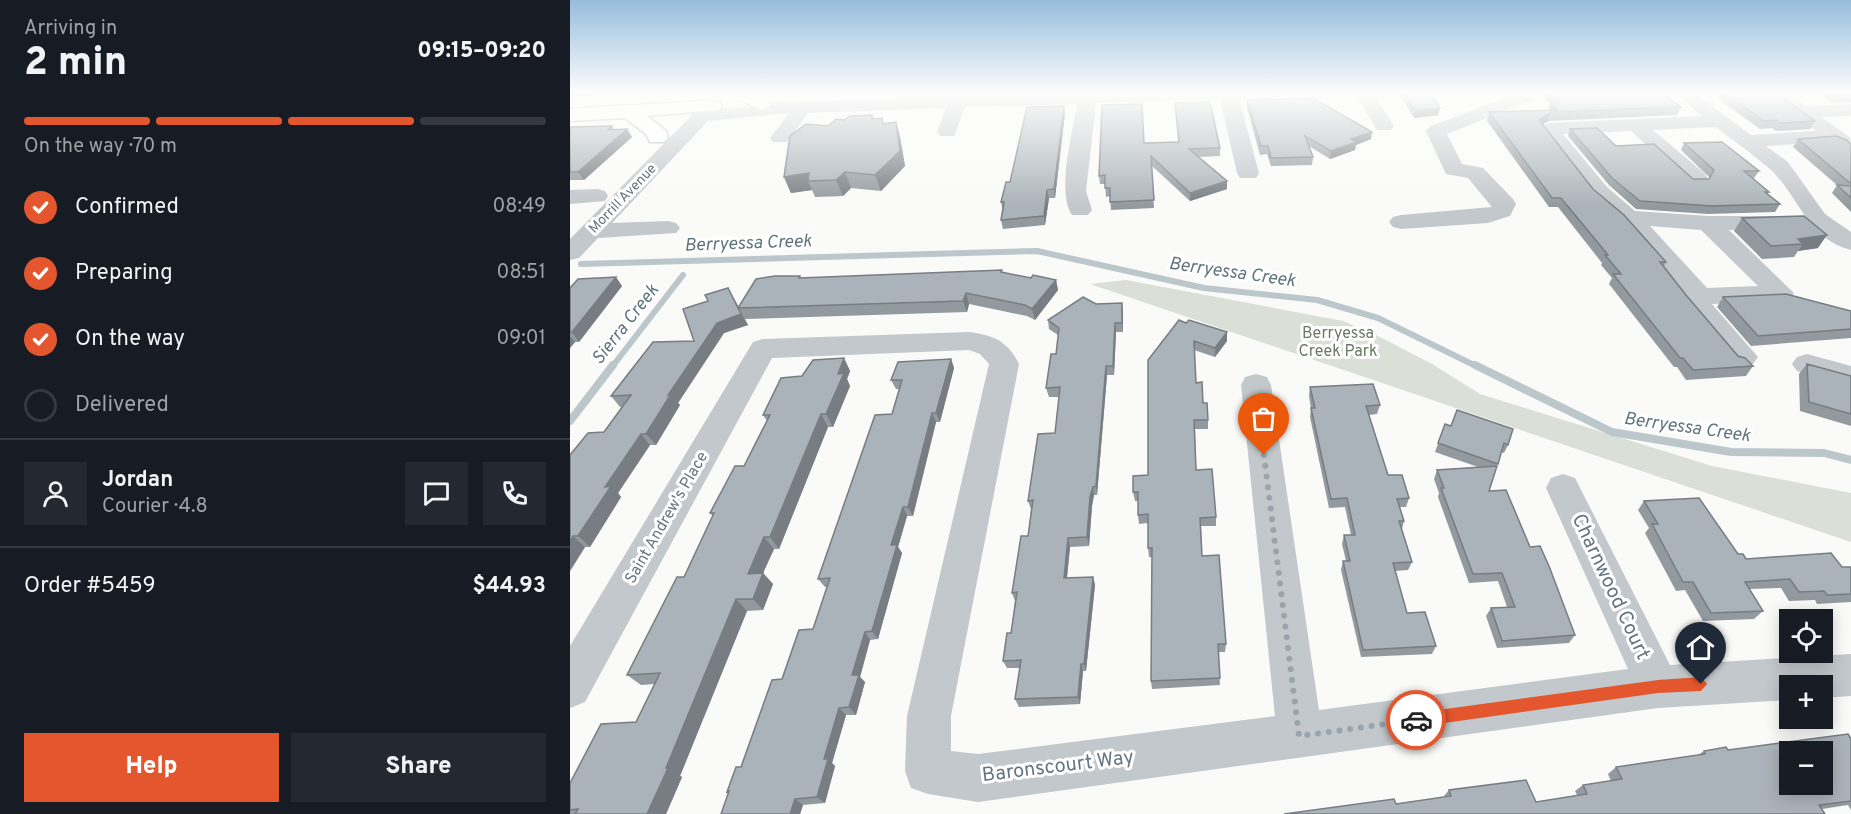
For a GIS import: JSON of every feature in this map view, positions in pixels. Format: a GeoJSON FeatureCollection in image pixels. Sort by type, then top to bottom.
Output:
{"type":"FeatureCollection","features":[{"type":"Feature","properties":{"kind":"main road"},"geometry":{"type":"LineString","coordinates":[[656,131],[661,146]]}},
{"type":"Feature","properties":{"kind":"street","name":"Morrill Avenue"},"geometry":{"type":"LineString","coordinates":[[581,229],[675,131]]}},
{"type":"Feature","properties":{"kind":"street"},"geometry":{"type":"LineString","coordinates":[[661,146],[698,131]]}},
{"type":"Feature","properties":{"kind":"street"},"geometry":{"type":"LineString","coordinates":[[780,138],[785,131]]}},
{"type":"Feature","properties":{"kind":"street"},"geometry":{"type":"LineString","coordinates":[[1080,210],[1075,191],[1083,131]]}},
{"type":"Feature","properties":{"kind":"street"},"geometry":{"type":"LineString","coordinates":[[1237,131],[1248,173]]}},
{"type":"Feature","properties":{"kind":"street"},"geometry":{"type":"LineString","coordinates":[[1401,222],[1488,216],[1502,211],[1505,204],[1475,173],[1454,170],[1436,131]]}},
{"type":"Feature","properties":{"kind":"street"},"geometry":{"type":"LineString","coordinates":[[1550,131],[1599,192],[1629,218],[1700,296]]}},
{"type":"Feature","properties":{"kind":"street"},"geometry":{"type":"LineString","coordinates":[[1643,131],[1697,179]]}},
{"type":"Feature","properties":{"kind":"street"},"geometry":{"type":"LineString","coordinates":[[1734,131],[1780,167],[1817,219],[1851,243]]}},
{"type":"Feature","properties":{"kind":"street"},"geometry":{"type":"LineString","coordinates":[[1828,131],[1843,142]]}},
{"type":"Feature","properties":{"kind":"street"},"geometry":{"type":"LineString","coordinates":[[1749,141],[1843,142]]}},
{"type":"Feature","properties":{"kind":"street","name":"Morrill Avenue"},"geometry":{"type":"LineString","coordinates":[[570,253],[597,196],[661,146]]}},
{"type":"Feature","properties":{"kind":"street"},"geometry":{"type":"LineString","coordinates":[[1625,147],[1660,146]]}},
{"type":"Feature","properties":{"kind":"street"},"geometry":{"type":"LineString","coordinates":[[1566,150],[1589,149]]}},
{"type":"Feature","properties":{"kind":"street"},"geometry":{"type":"LineString","coordinates":[[570,197],[597,196]]}},
{"type":"Feature","properties":{"kind":"street"},"geometry":{"type":"LineString","coordinates":[[1629,218],[1708,223],[1817,219]]}},
{"type":"Feature","properties":{"kind":"street"},"geometry":{"type":"LineString","coordinates":[[1708,223],[1780,293],[1691,297],[1743,357]]}},
{"type":"Feature","properties":{"kind":"street"},"geometry":{"type":"LineString","coordinates":[[581,229],[668,228]]}},
{"type":"Feature","properties":{"kind":"street","name":"Baronscourt Way"},"geometry":{"type":"LineString","coordinates":[[763,349],[969,341],[994,347],[1001,355],[1004,364],[928,716],[928,771],[978,778],[1658,687],[1851,675]]}},
{"type":"Feature","properties":{"kind":"street","name":"Saint Andrew's Place"},"geometry":{"type":"LineString","coordinates":[[570,687],[763,349]]}},
{"type":"Feature","properties":{"kind":"street"},"geometry":{"type":"LineString","coordinates":[[1807,364],[1851,376]]}},
{"type":"Feature","properties":{"kind":"street"},"geometry":{"type":"LineString","coordinates":[[1256,385],[1299,736]]}},
{"type":"Feature","properties":{"kind":"street","name":"Charnwood Court"},"geometry":{"type":"LineString","coordinates":[[1563,488],[1658,687]]}},
{"type":"Feature","properties":{"kind":"green space","name":"Berryessa Creek Park"},"geometry":{"type":"Polygon","coordinates":[[[1126,280],[1343,321],[1432,364],[1480,394],[1712,466],[1851,493],[1851,542],[1090,284],[1126,280]]]}},
{"type":"Feature","properties":{"kind":"building"},"geometry":{"type":"Polygon","coordinates":[[[570,131],[625,131],[578,172],[570,172],[570,131]]]}},
{"type":"Feature","properties":{"kind":"building"},"geometry":{"type":"Polygon","coordinates":[[[797,131],[897,131],[900,151],[875,175],[845,172],[836,180],[808,181],[809,173],[784,177],[790,136],[797,131]]]}},
{"type":"Feature","properties":{"kind":"building"},"geometry":{"type":"Polygon","coordinates":[[[1022,131],[1061,131],[1054,189],[1047,190],[1044,216],[1001,220],[1004,202],[1001,202],[1006,182],[1010,182],[1022,131]]]}},
{"type":"Feature","properties":{"kind":"building"},"geometry":{"type":"Polygon","coordinates":[[[1101,131],[1143,131],[1144,143],[1179,142],[1178,131],[1216,131],[1220,148],[1189,149],[1227,181],[1190,193],[1151,156],[1154,200],[1110,202],[1110,188],[1105,188],[1105,175],[1099,176],[1101,131]]]}},
{"type":"Feature","properties":{"kind":"building"},"geometry":{"type":"Polygon","coordinates":[[[1256,131],[1372,132],[1351,139],[1356,142],[1331,151],[1305,136],[1313,157],[1271,158],[1268,146],[1261,146],[1256,131]]]}},
{"type":"Feature","properties":{"kind":"building"},"geometry":{"type":"Polygon","coordinates":[[[1503,131],[1548,131],[1593,189],[1624,215],[1666,262],[1660,262],[1738,356],[1745,358],[1753,366],[1693,370],[1683,358],[1680,358],[1613,274],[1621,274],[1605,255],[1608,255],[1561,198],[1552,198],[1503,131]]]}},
{"type":"Feature","properties":{"kind":"building"},"geometry":{"type":"Polygon","coordinates":[[[1572,131],[1600,131],[1616,146],[1654,144],[1693,179],[1709,179],[1714,170],[1684,143],[1722,142],[1759,171],[1744,171],[1780,204],[1712,206],[1640,201],[1612,178],[1572,131]]]}},
{"type":"Feature","properties":{"kind":"building"},"geometry":{"type":"Polygon","coordinates":[[[1836,136],[1851,144],[1851,184],[1798,139],[1836,136]]]}},
{"type":"Feature","properties":{"kind":"building"},"geometry":{"type":"Polygon","coordinates":[[[1837,185],[1851,186],[1851,198],[1837,185]]]}},
{"type":"Feature","properties":{"kind":"building"},"geometry":{"type":"Polygon","coordinates":[[[1804,216],[1827,235],[1798,239],[1803,244],[1771,246],[1742,218],[1804,216]]]}},
{"type":"Feature","properties":{"kind":"building"},"geometry":{"type":"Polygon","coordinates":[[[1002,270],[1001,272],[1031,278],[1033,275],[1056,280],[1032,309],[1025,305],[966,293],[963,301],[738,308],[756,279],[775,276],[800,276],[799,278],[1002,270]]]}},
{"type":"Feature","properties":{"kind":"building"},"geometry":{"type":"Polygon","coordinates":[[[616,277],[570,333],[570,288],[578,279],[616,277]]]}},
{"type":"Feature","properties":{"kind":"building"},"geometry":{"type":"Polygon","coordinates":[[[728,288],[741,314],[717,323],[668,395],[671,394],[646,434],[641,434],[605,487],[611,486],[578,536],[573,536],[570,542],[570,455],[588,433],[604,432],[631,395],[611,396],[653,342],[694,341],[683,309],[708,301],[705,295],[728,288]]]}},
{"type":"Feature","properties":{"kind":"building"},"geometry":{"type":"Polygon","coordinates":[[[1786,294],[1851,311],[1851,329],[1758,336],[1723,297],[1786,294]]]}},
{"type":"Feature","properties":{"kind":"building"},"geometry":{"type":"Polygon","coordinates":[[[1083,297],[1096,304],[1122,303],[1122,323],[1115,323],[1113,366],[1106,366],[1096,486],[1093,487],[1090,497],[1087,537],[1068,538],[1064,578],[1093,577],[1084,664],[1081,664],[1078,697],[1015,699],[1021,660],[1003,661],[1007,633],[1011,633],[1017,592],[1012,593],[1021,536],[1028,536],[1033,500],[1028,501],[1038,434],[1055,433],[1060,387],[1046,388],[1051,354],[1056,354],[1059,328],[1048,320],[1083,297]]]}},
{"type":"Feature","properties":{"kind":"building"},"geometry":{"type":"Polygon","coordinates":[[[1179,320],[1186,323],[1189,320],[1227,332],[1215,348],[1194,341],[1196,383],[1202,382],[1203,403],[1207,403],[1208,420],[1194,420],[1196,470],[1212,469],[1216,517],[1200,518],[1202,556],[1219,555],[1226,644],[1218,644],[1220,678],[1151,681],[1152,548],[1148,548],[1148,514],[1138,515],[1138,492],[1133,492],[1133,476],[1148,475],[1148,360],[1179,320]]]}},
{"type":"Feature","properties":{"kind":"building"},"geometry":{"type":"Polygon","coordinates":[[[844,358],[838,374],[844,373],[826,414],[821,414],[770,537],[764,537],[748,574],[763,573],[753,599],[736,599],[666,768],[668,768],[647,814],[575,814],[578,809],[570,810],[570,783],[601,724],[636,722],[660,673],[627,675],[677,577],[684,577],[714,513],[710,513],[735,466],[744,466],[770,415],[763,415],[781,378],[802,376],[813,360],[844,358]]]}},
{"type":"Feature","properties":{"kind":"building"},"geometry":{"type":"Polygon","coordinates":[[[951,359],[936,413],[932,413],[908,507],[903,507],[891,545],[897,545],[872,631],[865,632],[852,675],[859,675],[849,707],[839,708],[824,759],[828,759],[817,797],[795,799],[790,814],[721,814],[736,767],[741,767],[772,680],[782,679],[799,630],[813,629],[830,578],[818,579],[875,415],[892,414],[902,380],[891,380],[898,362],[951,359]]]}},
{"type":"Feature","properties":{"kind":"building"},"geometry":{"type":"Polygon","coordinates":[[[1807,364],[1851,376],[1851,414],[1809,402],[1807,364]]]}},
{"type":"Feature","properties":{"kind":"building"},"geometry":{"type":"Polygon","coordinates":[[[1373,384],[1380,405],[1366,406],[1388,475],[1402,475],[1409,498],[1397,499],[1404,521],[1399,521],[1412,562],[1393,563],[1407,613],[1425,612],[1436,646],[1363,650],[1343,561],[1350,561],[1344,535],[1355,535],[1347,498],[1331,499],[1311,408],[1315,408],[1310,387],[1373,384]]]}},
{"type":"Feature","properties":{"kind":"building"},"geometry":{"type":"Polygon","coordinates":[[[1457,410],[1513,429],[1508,445],[1504,443],[1498,464],[1438,443],[1445,424],[1451,426],[1457,410]]]}},
{"type":"Feature","properties":{"kind":"building"},"geometry":{"type":"Polygon","coordinates":[[[1497,466],[1489,491],[1506,490],[1530,547],[1540,546],[1575,635],[1502,641],[1491,608],[1515,607],[1502,573],[1473,574],[1441,488],[1444,488],[1437,470],[1497,466]]]}},
{"type":"Feature","properties":{"kind":"building"},"geometry":{"type":"Polygon","coordinates":[[[1699,498],[1738,554],[1743,554],[1746,559],[1831,553],[1842,567],[1851,567],[1851,594],[1827,595],[1824,591],[1799,592],[1790,579],[1745,582],[1763,611],[1711,613],[1693,582],[1683,582],[1652,524],[1658,524],[1644,501],[1699,498]]]}},
{"type":"Feature","properties":{"kind":"building"},"geometry":{"type":"Polygon","coordinates":[[[1848,734],[1851,739],[1851,801],[1819,805],[1825,814],[1284,814],[1394,799],[1396,804],[1451,796],[1449,790],[1526,780],[1536,802],[1587,794],[1583,785],[1622,779],[1616,767],[1705,754],[1704,751],[1726,747],[1728,750],[1779,743],[1779,795],[1833,795],[1833,741],[1796,741],[1848,734]]]}},
{"type":"Feature","properties":{"kind":"waterway","name":"Berryessa Creek"},"geometry":{"type":"LineString","coordinates":[[581,264],[1037,251],[1204,288],[1317,300],[1378,318],[1478,367]]}},
{"type":"Feature","properties":{"kind":"waterway","name":"Sierra Creek"},"geometry":{"type":"LineString","coordinates":[[612,367],[683,275]]}},
{"type":"Feature","properties":{"kind":"waterway","name":"Sierra Creek"},"geometry":{"type":"LineString","coordinates":[[570,421],[613,365]]}},
{"type":"Feature","properties":{"kind":"waterway","name":"Berryessa Creek"},"geometry":{"type":"LineString","coordinates":[[1475,365],[1612,432],[1731,452],[1824,453],[1851,460]]}},
{"type":"Feature","properties":{"kind":"way so far"},"geometry":{"type":"LineString","coordinates":[[1264,455],[1299,736],[1416,720]]}},
{"type":"Feature","properties":{"kind":"route"},"geometry":{"type":"LineString","coordinates":[[1416,720],[1658,687],[1701,684]]}}]}
